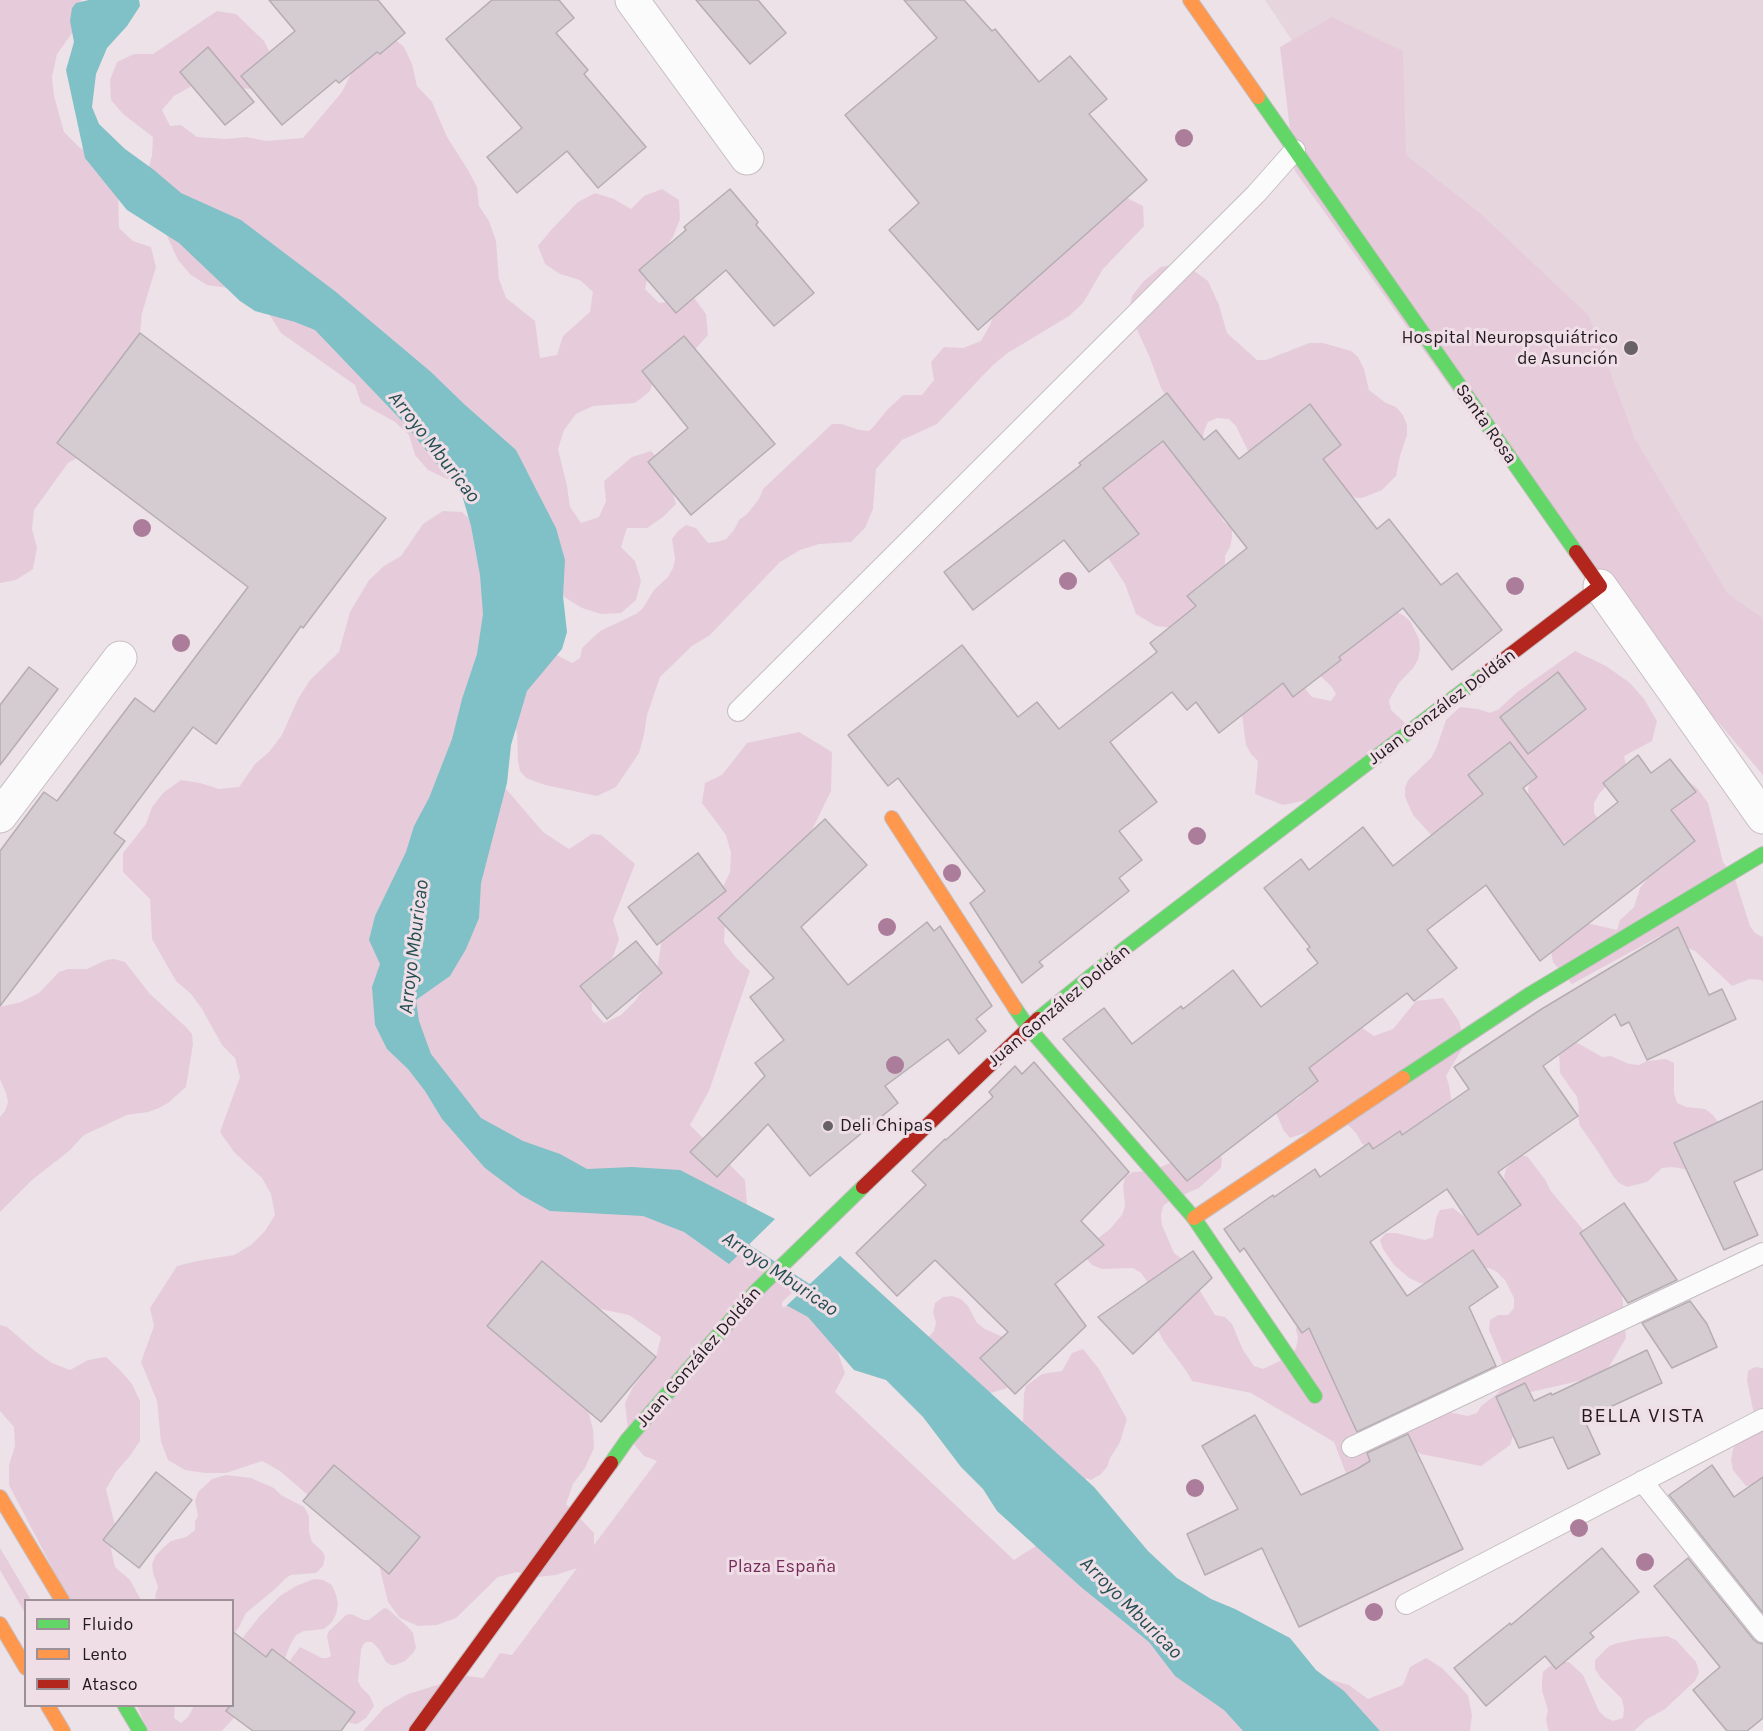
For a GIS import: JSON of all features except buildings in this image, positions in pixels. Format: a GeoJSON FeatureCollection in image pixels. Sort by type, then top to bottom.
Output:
{"type":"FeatureCollection","features":[{"type":"Feature","properties":{"kind":"street"},"geometry":{"type":"LineString","coordinates":[[632,0],[747,158]]}},
{"type":"Feature","properties":{"kind":"street","name":"Santa Rosa"},"geometry":{"type":"LineString","coordinates":[[1190,0],[1763,817]]}},
{"type":"Feature","properties":{"kind":"street","name":"Juan González Doldán"},"geometry":{"type":"LineString","coordinates":[[416,1731],[627,1440],[755,1292],[1028,1027],[1128,946],[1600,586]]}},
{"type":"Feature","properties":{"kind":"street"},"geometry":{"type":"LineString","coordinates":[[0,816],[120,658]]}},
{"type":"Feature","properties":{"kind":"street"},"geometry":{"type":"LineString","coordinates":[[892,818],[1028,1027],[1194,1218],[1315,1396]]}},
{"type":"Feature","properties":{"kind":"street"},"geometry":{"type":"LineString","coordinates":[[1194,1218],[1530,993],[1763,854]]}},
{"type":"Feature","properties":{"kind":"street"},"geometry":{"type":"LineString","coordinates":[[0,1497],[61,1599]]}},
{"type":"Feature","properties":{"kind":"street"},"geometry":{"type":"LineString","coordinates":[[0,1624],[24,1665]]}},
{"type":"Feature","properties":{"kind":"street"},"geometry":{"type":"LineString","coordinates":[[49,1707],[63,1731]]}},
{"type":"Feature","properties":{"kind":"street"},"geometry":{"type":"LineString","coordinates":[[126,1707],[140,1731]]}},
{"type":"Feature","properties":{"kind":"lane"},"geometry":{"type":"LineString","coordinates":[[738,711],[1248,203],[1295,150]]}},
{"type":"Feature","properties":{"kind":"lane"},"geometry":{"type":"LineString","coordinates":[[1352,1447],[1763,1253]]}},
{"type":"Feature","properties":{"kind":"lane"},"geometry":{"type":"LineString","coordinates":[[1406,1604],[1763,1419]]}},
{"type":"Feature","properties":{"kind":"lane"},"geometry":{"type":"LineString","coordinates":[[1642,1481],[1763,1632]]}},
{"type":"Feature","properties":{"kind":"shaded area","name":"Hospital Neuropsquiátrico de Asunción"},"geometry":{"type":"Polygon","coordinates":[[[1265,0],[1763,0],[1763,697],[1742,711],[1265,0]]]}},
{"type":"Feature","properties":{"kind":"green space"},"geometry":{"type":"Polygon","coordinates":[[[0,0],[81,0],[80,22],[57,54],[52,77],[54,96],[64,132],[79,147],[96,158],[118,189],[119,228],[133,241],[151,247],[156,267],[142,313],[140,333],[128,350],[105,442],[68,463],[34,510],[32,529],[37,548],[33,569],[16,580],[0,583],[0,0]]]}},
{"type":"Feature","properties":{"kind":"green space"},"geometry":{"type":"Polygon","coordinates":[[[217,11],[236,14],[264,41],[273,59],[252,89],[192,86],[174,96],[162,110],[170,126],[181,125],[197,137],[226,139],[246,137],[266,141],[303,138],[342,92],[359,58],[391,36],[404,47],[412,64],[417,86],[432,102],[447,137],[477,187],[479,206],[489,221],[496,241],[499,279],[506,298],[535,321],[540,358],[557,355],[563,336],[590,312],[593,292],[580,280],[560,274],[545,264],[538,246],[551,230],[578,202],[595,193],[614,199],[631,209],[644,196],[662,189],[679,200],[680,219],[673,237],[649,271],[645,289],[659,303],[695,299],[706,314],[708,335],[682,364],[657,370],[650,391],[635,403],[593,406],[576,414],[564,430],[558,449],[570,507],[581,523],[599,517],[606,501],[604,481],[632,457],[651,451],[664,465],[676,504],[647,528],[627,528],[621,547],[635,561],[641,581],[636,600],[621,613],[601,614],[582,608],[545,585],[454,482],[428,470],[415,455],[409,435],[395,422],[361,403],[355,385],[281,333],[271,317],[264,298],[207,285],[191,275],[178,260],[162,225],[141,193],[152,156],[153,137],[123,114],[111,100],[110,80],[117,62],[134,54],[153,54],[217,11]]]}},
{"type":"Feature","properties":{"kind":"green space"},"geometry":{"type":"Polygon","coordinates":[[[1332,17],[1403,51],[1406,155],[1482,215],[1589,316],[1635,439],[1728,594],[1763,618],[1763,775],[1541,514],[1295,171],[1280,47],[1332,17]]]}},
{"type":"Feature","properties":{"kind":"green space"},"geometry":{"type":"Polygon","coordinates":[[[1125,197],[1143,206],[1144,226],[1103,269],[1083,303],[1069,316],[1006,354],[937,424],[902,440],[876,469],[873,509],[865,528],[851,542],[819,544],[800,550],[780,562],[710,635],[692,646],[660,677],[647,715],[639,753],[616,787],[597,796],[545,785],[526,778],[520,771],[517,732],[511,724],[547,650],[572,663],[580,658],[582,648],[600,631],[636,614],[673,568],[675,559],[672,539],[678,531],[686,525],[696,528],[708,543],[726,539],[739,520],[759,499],[763,489],[832,424],[842,424],[869,431],[903,395],[922,395],[934,380],[931,362],[944,347],[963,348],[981,341],[996,307],[1125,197]]]}},
{"type":"Feature","properties":{"kind":"green space"},"geometry":{"type":"Polygon","coordinates":[[[1171,265],[1190,268],[1208,281],[1219,305],[1227,333],[1257,360],[1266,360],[1309,343],[1323,343],[1351,351],[1358,357],[1364,369],[1369,390],[1386,403],[1396,407],[1403,415],[1407,425],[1407,435],[1396,476],[1382,490],[1357,498],[1249,453],[1236,426],[1229,419],[1217,418],[1208,422],[1204,431],[1201,453],[1218,492],[1219,514],[1232,528],[1230,547],[1225,556],[1225,586],[1176,628],[1156,626],[1136,614],[1125,584],[1103,550],[1089,472],[1172,406],[1161,388],[1135,325],[1130,306],[1132,296],[1144,281],[1161,267],[1171,265]]]}},
{"type":"Feature","properties":{"kind":"green space","name":"Plaza España"},"geometry":{"type":"Polygon","coordinates":[[[443,511],[462,512],[476,525],[501,783],[543,832],[569,849],[592,834],[601,835],[635,864],[613,920],[619,939],[613,957],[591,991],[592,1010],[604,1023],[621,1015],[635,1001],[657,970],[663,933],[721,891],[730,872],[731,853],[726,835],[702,803],[705,783],[722,775],[747,743],[799,732],[832,752],[831,791],[809,836],[793,848],[725,923],[724,942],[750,971],[709,1091],[690,1125],[745,1180],[751,1255],[780,1278],[808,1306],[832,1336],[845,1373],[835,1392],[1014,1560],[1078,1519],[1269,1643],[1305,1657],[1315,1675],[1349,1685],[1368,1699],[1403,1685],[1410,1667],[1426,1658],[1442,1668],[1468,1695],[1472,1715],[1470,1731],[363,1731],[384,1708],[408,1694],[467,1676],[483,1678],[500,1653],[512,1655],[577,1568],[556,1575],[537,1577],[517,1572],[498,1577],[456,1618],[437,1625],[418,1626],[400,1618],[388,1602],[379,1565],[309,1496],[280,1471],[262,1461],[226,1473],[205,1473],[185,1470],[168,1460],[161,1442],[157,1401],[141,1362],[154,1326],[150,1308],[177,1266],[234,1255],[251,1245],[265,1231],[275,1215],[271,1194],[262,1178],[234,1152],[220,1132],[240,1077],[235,1058],[222,1045],[191,994],[176,981],[152,939],[150,899],[123,872],[123,853],[146,824],[152,807],[163,793],[181,780],[219,789],[239,787],[255,764],[269,752],[282,735],[298,699],[310,680],[339,652],[350,612],[369,580],[384,566],[401,556],[423,524],[443,511]],[[541,1273],[522,1282],[510,1299],[588,1410],[593,1429],[594,1448],[585,1468],[573,1484],[566,1504],[594,1533],[594,1545],[657,1461],[644,1456],[631,1441],[625,1403],[633,1387],[656,1357],[661,1337],[629,1315],[591,1307],[541,1273]]]}},
{"type":"Feature","properties":{"kind":"green space"},"geometry":{"type":"Polygon","coordinates":[[[1395,611],[1410,621],[1419,639],[1420,649],[1418,660],[1399,683],[1389,700],[1391,710],[1406,724],[1317,798],[1283,805],[1255,794],[1258,761],[1246,745],[1242,715],[1231,699],[1288,667],[1312,697],[1331,701],[1336,694],[1317,673],[1395,611]]]}},
{"type":"Feature","properties":{"kind":"green space"},"geometry":{"type":"Polygon","coordinates":[[[1575,651],[1606,666],[1630,683],[1644,699],[1657,721],[1652,741],[1624,756],[1626,765],[1599,794],[1594,803],[1594,813],[1605,829],[1568,847],[1566,843],[1541,829],[1529,800],[1528,789],[1532,770],[1527,762],[1518,758],[1504,785],[1434,838],[1413,815],[1405,797],[1405,787],[1409,779],[1431,758],[1446,720],[1460,707],[1490,713],[1499,709],[1516,693],[1575,651]]]}},
{"type":"Feature","properties":{"kind":"green space"},"geometry":{"type":"Polygon","coordinates":[[[1680,781],[1689,782],[1697,788],[1708,803],[1723,862],[1735,879],[1750,926],[1755,933],[1763,937],[1763,982],[1750,979],[1732,986],[1695,951],[1660,936],[1572,984],[1553,962],[1551,952],[1587,923],[1617,930],[1620,920],[1634,907],[1640,888],[1678,835],[1672,807],[1680,781]]]}},
{"type":"Feature","properties":{"kind":"green space"},"geometry":{"type":"Polygon","coordinates":[[[114,959],[125,962],[150,994],[192,1034],[193,1044],[186,1087],[159,1108],[127,1115],[84,1135],[69,1151],[32,1180],[0,1212],[0,1117],[8,1102],[0,1079],[0,1007],[21,1002],[39,993],[59,972],[68,969],[87,969],[106,960],[114,959]]]}},
{"type":"Feature","properties":{"kind":"green space"},"geometry":{"type":"Polygon","coordinates":[[[1443,998],[1459,1021],[1465,1044],[1446,1076],[1453,1110],[1397,1152],[1367,1149],[1343,1120],[1290,1138],[1284,1131],[1276,1113],[1283,1106],[1299,1098],[1305,1090],[1310,1062],[1358,1025],[1374,1036],[1393,1029],[1416,1001],[1443,998]]]}},
{"type":"Feature","properties":{"kind":"green space"},"geometry":{"type":"Polygon","coordinates":[[[1576,1042],[1602,1057],[1611,1056],[1629,1064],[1639,1065],[1647,1061],[1666,1059],[1674,1063],[1674,1093],[1677,1103],[1686,1107],[1705,1109],[1719,1123],[1690,1170],[1662,1168],[1647,1182],[1627,1187],[1619,1183],[1580,1126],[1577,1097],[1560,1073],[1559,1052],[1566,1044],[1576,1042]]]}},
{"type":"Feature","properties":{"kind":"green space"},"geometry":{"type":"Polygon","coordinates":[[[1192,1142],[1218,1151],[1222,1159],[1221,1168],[1199,1188],[1163,1206],[1162,1225],[1174,1253],[1196,1271],[1200,1291],[1215,1315],[1225,1317],[1232,1324],[1243,1350],[1254,1366],[1263,1369],[1290,1356],[1296,1348],[1298,1338],[1296,1329],[1300,1320],[1307,1313],[1380,1409],[1394,1422],[1448,1412],[1468,1416],[1477,1413],[1481,1406],[1496,1395],[1509,1380],[1510,1370],[1503,1364],[1489,1330],[1490,1320],[1498,1315],[1508,1315],[1514,1308],[1514,1298],[1505,1280],[1489,1268],[1467,1268],[1429,1284],[1420,1283],[1409,1278],[1394,1265],[1380,1240],[1386,1233],[1425,1240],[1433,1237],[1436,1218],[1440,1210],[1453,1208],[1483,1231],[1507,1188],[1504,1177],[1506,1169],[1519,1154],[1528,1157],[1550,1190],[1620,1274],[1626,1338],[1604,1375],[1527,1393],[1510,1445],[1481,1466],[1421,1454],[1405,1444],[1363,1518],[1334,1442],[1251,1393],[1192,1381],[1158,1330],[1150,1290],[1141,1273],[1133,1268],[1102,1269],[1092,1265],[1086,1258],[1093,1242],[1109,1230],[1122,1215],[1125,1206],[1123,1186],[1125,1177],[1133,1172],[1152,1171],[1170,1163],[1192,1142]]]}},
{"type":"Feature","properties":{"kind":"green space"},"geometry":{"type":"Polygon","coordinates":[[[952,1296],[961,1299],[968,1306],[977,1323],[1003,1337],[1015,1383],[1007,1388],[977,1397],[921,1345],[934,1331],[935,1303],[943,1297],[952,1296]]]}},
{"type":"Feature","properties":{"kind":"green space"},"geometry":{"type":"Polygon","coordinates":[[[0,1325],[7,1327],[52,1363],[70,1370],[88,1360],[106,1357],[132,1384],[140,1401],[140,1441],[106,1489],[116,1529],[111,1549],[115,1567],[130,1580],[140,1599],[68,1599],[9,1485],[9,1465],[15,1446],[14,1427],[0,1411],[0,1325]]]}},
{"type":"Feature","properties":{"kind":"green space"},"geometry":{"type":"Polygon","coordinates":[[[1083,1349],[1099,1369],[1127,1419],[1120,1442],[1107,1467],[1091,1480],[1086,1478],[1071,1503],[1019,1431],[1023,1423],[1026,1386],[1042,1374],[1062,1371],[1072,1353],[1083,1349]]]}},
{"type":"Feature","properties":{"kind":"green space"},"geometry":{"type":"Polygon","coordinates":[[[1755,1367],[1763,1368],[1763,1485],[1746,1486],[1733,1470],[1731,1460],[1733,1449],[1755,1419],[1747,1381],[1748,1371],[1755,1367]]]}},
{"type":"Feature","properties":{"kind":"green space"},"geometry":{"type":"Polygon","coordinates":[[[226,1475],[251,1478],[274,1488],[281,1495],[304,1507],[309,1516],[309,1532],[312,1542],[325,1557],[323,1566],[316,1573],[291,1575],[286,1578],[246,1613],[234,1634],[234,1599],[156,1599],[155,1596],[158,1587],[152,1564],[156,1555],[171,1541],[186,1537],[195,1530],[195,1521],[198,1516],[195,1501],[198,1492],[212,1479],[226,1475]]]}},
{"type":"Feature","properties":{"kind":"green space"},"geometry":{"type":"Polygon","coordinates":[[[0,1548],[30,1599],[24,1599],[24,1611],[0,1570],[0,1548]]]}},
{"type":"Feature","properties":{"kind":"green space"},"geometry":{"type":"Polygon","coordinates":[[[314,1579],[323,1580],[332,1585],[338,1604],[332,1622],[324,1629],[304,1631],[296,1635],[283,1664],[222,1731],[148,1731],[137,1707],[175,1707],[174,1718],[181,1723],[188,1717],[193,1707],[234,1707],[234,1649],[259,1617],[280,1596],[314,1579]]]}},
{"type":"Feature","properties":{"kind":"green space"},"geometry":{"type":"Polygon","coordinates":[[[384,1608],[410,1629],[416,1648],[405,1661],[391,1665],[386,1662],[372,1642],[366,1642],[363,1645],[358,1681],[370,1696],[374,1706],[366,1718],[357,1724],[350,1723],[333,1706],[286,1668],[300,1647],[322,1658],[331,1656],[327,1636],[329,1631],[346,1615],[351,1614],[369,1620],[384,1608]]]}},
{"type":"Feature","properties":{"kind":"green space"},"geometry":{"type":"Polygon","coordinates":[[[1667,1636],[1676,1640],[1696,1662],[1699,1672],[1695,1681],[1665,1709],[1647,1719],[1634,1731],[1549,1731],[1546,1720],[1548,1710],[1542,1691],[1542,1681],[1543,1672],[1550,1666],[1560,1662],[1569,1662],[1583,1675],[1599,1711],[1613,1721],[1623,1718],[1622,1699],[1601,1678],[1595,1669],[1595,1660],[1609,1646],[1618,1643],[1667,1636]]]}},
{"type":"Feature","properties":{"kind":"water"},"geometry":{"type":"Polygon","coordinates":[[[89,0],[139,0],[140,6],[127,26],[107,48],[96,74],[92,107],[99,124],[125,149],[181,193],[241,220],[336,292],[431,372],[516,450],[556,528],[565,560],[563,596],[567,632],[562,649],[527,691],[511,745],[507,783],[481,883],[479,918],[466,949],[450,976],[416,1000],[419,1021],[431,1054],[481,1118],[523,1141],[560,1154],[587,1169],[632,1167],[680,1170],[775,1219],[729,1264],[684,1232],[643,1216],[550,1211],[521,1195],[485,1168],[442,1119],[408,1069],[387,1049],[375,1025],[372,987],[380,964],[369,940],[375,916],[406,852],[414,826],[429,798],[452,739],[477,654],[483,614],[480,575],[471,526],[462,495],[405,424],[315,330],[255,311],[240,301],[179,243],[127,210],[85,158],[66,70],[74,42],[70,21],[72,8],[76,3],[89,0]]]}},
{"type":"Feature","properties":{"kind":"water"},"geometry":{"type":"Polygon","coordinates":[[[838,1254],[1094,1487],[1148,1551],[1177,1578],[1211,1599],[1290,1638],[1316,1670],[1344,1691],[1380,1731],[1243,1731],[1224,1710],[1175,1676],[1149,1642],[1081,1587],[997,1511],[983,1489],[961,1467],[923,1417],[886,1380],[854,1370],[808,1317],[784,1304],[838,1254]]]}},
{"type":"Feature","properties":{"kind":"pier"},"geometry":{"type":"Polygon","coordinates":[[[839,1251],[842,1254],[784,1308],[782,1306],[782,1302],[839,1251]]]}},
{"type":"Feature","properties":{"kind":"waterway","name":"Arroyo Mburicao"},"geometry":{"type":"LineString","coordinates":[[731,1240],[817,1296]]}},
{"type":"Feature","properties":{"kind":"traffic: fast"},"geometry":{"type":"LineString","coordinates":[[1258,97],[1576,552]]}},
{"type":"Feature","properties":{"kind":"traffic: fast"},"geometry":{"type":"LineString","coordinates":[[1038,1019],[1128,946],[1486,673]]}},
{"type":"Feature","properties":{"kind":"traffic: fast"},"geometry":{"type":"LineString","coordinates":[[1403,1078],[1530,994],[1763,854]]}},
{"type":"Feature","properties":{"kind":"traffic: fast"},"geometry":{"type":"LineString","coordinates":[[1015,1008],[1028,1027],[1194,1218],[1315,1396]]}},
{"type":"Feature","properties":{"kind":"traffic: fast"},"geometry":{"type":"LineString","coordinates":[[611,1463],[627,1440],[755,1292],[863,1187]]}},
{"type":"Feature","properties":{"kind":"traffic: fast"},"geometry":{"type":"LineString","coordinates":[[126,1707],[140,1731]]}},
{"type":"Feature","properties":{"kind":"traffic: slow"},"geometry":{"type":"LineString","coordinates":[[1190,0],[1258,97]]}},
{"type":"Feature","properties":{"kind":"traffic: slow"},"geometry":{"type":"LineString","coordinates":[[892,818],[1015,1008]]}},
{"type":"Feature","properties":{"kind":"traffic: slow"},"geometry":{"type":"LineString","coordinates":[[1194,1218],[1403,1078]]}},
{"type":"Feature","properties":{"kind":"traffic: slow"},"geometry":{"type":"LineString","coordinates":[[0,1497],[61,1599]]}},
{"type":"Feature","properties":{"kind":"traffic: slow"},"geometry":{"type":"LineString","coordinates":[[0,1624],[24,1665]]}},
{"type":"Feature","properties":{"kind":"traffic: slow"},"geometry":{"type":"LineString","coordinates":[[49,1707],[63,1731]]}},
{"type":"Feature","properties":{"kind":"traffic: jam"},"geometry":{"type":"LineString","coordinates":[[1486,673],[1600,586],[1576,552]]}},
{"type":"Feature","properties":{"kind":"traffic: jam"},"geometry":{"type":"LineString","coordinates":[[863,1187],[1038,1019]]}},
{"type":"Feature","properties":{"kind":"traffic: jam"},"geometry":{"type":"LineString","coordinates":[[416,1731],[611,1463]]}},
{"type":"Feature","properties":{"kind":"place","name":"Hospital Neuropsquiátrico de Asunción"},"geometry":{"type":"Point","coordinates":[1631,348]}},
{"type":"Feature","properties":{"kind":"place","name":"Deli Chipas"},"geometry":{"type":"Point","coordinates":[828,1126]}},
{"type":"Feature","properties":{"kind":"district","name":"BELLA VISTA"},"geometry":{"type":"Point","coordinates":[1643,1416]}}]}
